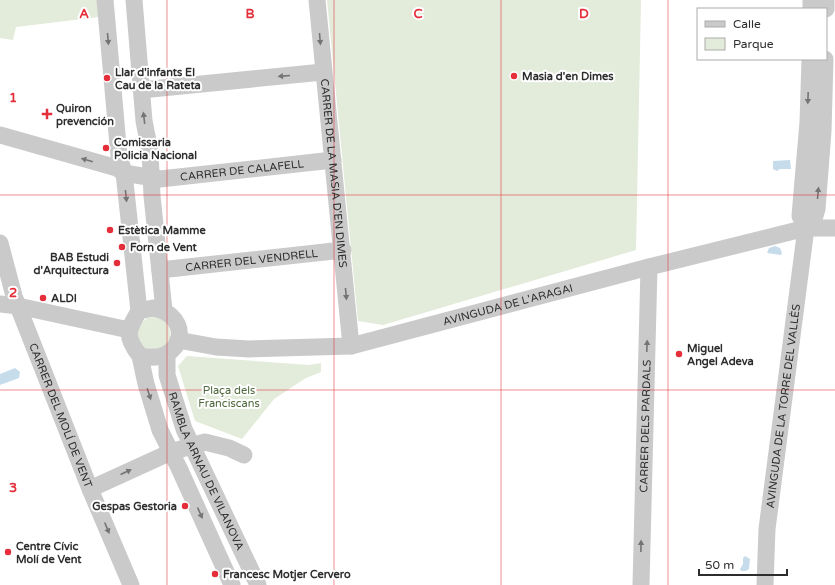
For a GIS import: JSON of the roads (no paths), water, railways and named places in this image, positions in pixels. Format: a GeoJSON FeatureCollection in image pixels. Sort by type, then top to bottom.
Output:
{"type":"FeatureCollection","features":[{"type":"Feature","properties":{"kind":"street"},"geometry":{"type":"LineString","coordinates":[[105,0],[119,156],[124,173],[139,311]]}},
{"type":"Feature","properties":{"kind":"street"},"geometry":{"type":"LineString","coordinates":[[134,0],[141,90],[144,121],[150,151],[151,177],[164,310]]}},
{"type":"Feature","properties":{"kind":"street","name":"CARRER DE LA MASIA D'EN DIMES"},"geometry":{"type":"LineString","coordinates":[[317,0],[323,72],[343,250],[351,346]]}},
{"type":"Feature","properties":{"kind":"street","name":"AVINGUDA DE LA TORRE DEL VALLÈS"},"geometry":{"type":"LineString","coordinates":[[765,585],[767,528],[806,228],[800,216],[808,122],[810,60]]}},
{"type":"Feature","properties":{"kind":"street","name":"AVINGUDA DE LA TORRE DEL VALLÈS"},"geometry":{"type":"LineString","coordinates":[[806,228],[814,219],[816,209],[823,131],[825,60]]}},
{"type":"Feature","properties":{"kind":"street"},"geometry":{"type":"LineString","coordinates":[[141,90],[323,72]]}},
{"type":"Feature","properties":{"kind":"street"},"geometry":{"type":"LineString","coordinates":[[0,135],[116,168],[124,173],[151,177]]}},
{"type":"Feature","properties":{"kind":"street","name":"CARRER DE CALAFELL"},"geometry":{"type":"LineString","coordinates":[[151,177],[160,179],[333,160]]}},
{"type":"Feature","properties":{"kind":"street","name":"AVINGUDA DE L'ARAGAI"},"geometry":{"type":"LineString","coordinates":[[178,340],[216,347],[249,349],[351,346],[649,267],[806,228],[835,228]]}},
{"type":"Feature","properties":{"kind":"street","name":"CARRER DEL MOLÍ DE VENT"},"geometry":{"type":"LineString","coordinates":[[0,243],[18,306],[90,488],[131,585]]}},
{"type":"Feature","properties":{"kind":"street","name":"CARRER DEL VENDRELL"},"geometry":{"type":"LineString","coordinates":[[160,270],[343,250]]}},
{"type":"Feature","properties":{"kind":"street","name":"CARRER DELS PARDALS"},"geometry":{"type":"LineString","coordinates":[[641,585],[649,267]]}},
{"type":"Feature","properties":{"kind":"street"},"geometry":{"type":"LineString","coordinates":[[0,304],[18,306],[129,330]]}},
{"type":"Feature","properties":{"kind":"street"},"geometry":{"type":"LineString","coordinates":[[153,308],[164,310],[176,322],[179,331],[178,340],[175,347],[166,354],[156,358],[140,356],[131,344],[129,330],[131,322],[139,311],[153,308]]}},
{"type":"Feature","properties":{"kind":"street","name":"RAMBLA ARNAU DE VILANOVA"},"geometry":{"type":"LineString","coordinates":[[166,354],[167,375],[184,429],[258,585]]}},
{"type":"Feature","properties":{"kind":"street","name":"RAMBLA ARNAU DE VILANOVA"},"geometry":{"type":"LineString","coordinates":[[140,356],[146,384],[160,430],[232,585]]}},
{"type":"Feature","properties":{"kind":"street"},"geometry":{"type":"LineString","coordinates":[[90,488],[171,452],[204,442],[229,448],[244,455]]}},
{"type":"Feature","properties":{"kind":"water"},"geometry":{"type":"Polygon","coordinates":[[[790,160],[791,169],[780,169],[777,171],[773,169],[773,161],[790,160]]]}},
{"type":"Feature","properties":{"kind":"water"},"geometry":{"type":"Polygon","coordinates":[[[775,246],[780,248],[782,253],[781,255],[767,253],[769,248],[775,246]]]}},
{"type":"Feature","properties":{"kind":"water"},"geometry":{"type":"Polygon","coordinates":[[[15,368],[20,372],[19,378],[0,385],[0,374],[15,368]]]}},
{"type":"Feature","properties":{"kind":"water"},"geometry":{"type":"Polygon","coordinates":[[[745,556],[750,559],[749,569],[746,571],[741,571],[740,569],[745,556]]]}},
{"type":"Feature","properties":{"kind":"place","name":"Masia d'en Dimes"},"geometry":{"type":"Point","coordinates":[514,76]}},
{"type":"Feature","properties":{"kind":"place","name":"Llar d'infants El Cau de la Rateta"},"geometry":{"type":"Point","coordinates":[107,78]}},
{"type":"Feature","properties":{"kind":"place","name":"Quiron prevención"},"geometry":{"type":"Point","coordinates":[47,114]}},
{"type":"Feature","properties":{"kind":"place","name":"Comissaria Policia Nacional"},"geometry":{"type":"Point","coordinates":[106,148]}},
{"type":"Feature","properties":{"kind":"place","name":"Estètica Mamme"},"geometry":{"type":"Point","coordinates":[110,230]}},
{"type":"Feature","properties":{"kind":"place","name":"Forn de Vent"},"geometry":{"type":"Point","coordinates":[122,247]}},
{"type":"Feature","properties":{"kind":"place","name":"BAB Estudi d'Arquitectura"},"geometry":{"type":"Point","coordinates":[117,263]}},
{"type":"Feature","properties":{"kind":"place","name":"ALDI"},"geometry":{"type":"Point","coordinates":[43,298]}},
{"type":"Feature","properties":{"kind":"place","name":"Miguel Angel Adeva"},"geometry":{"type":"Point","coordinates":[679,354]}},
{"type":"Feature","properties":{"kind":"place","name":"Gespas Gestoria"},"geometry":{"type":"Point","coordinates":[185,506]}},
{"type":"Feature","properties":{"kind":"place","name":"Centre Cívic Molí de Vent"},"geometry":{"type":"Point","coordinates":[8,552]}},
{"type":"Feature","properties":{"kind":"place","name":"Francesc Motjer Cervero"},"geometry":{"type":"Point","coordinates":[215,574]}},
{"type":"Feature","properties":{"kind":"park label","name":"Plaça dels Franciscans"},"geometry":{"type":"Point","coordinates":[229,396]}}]}
